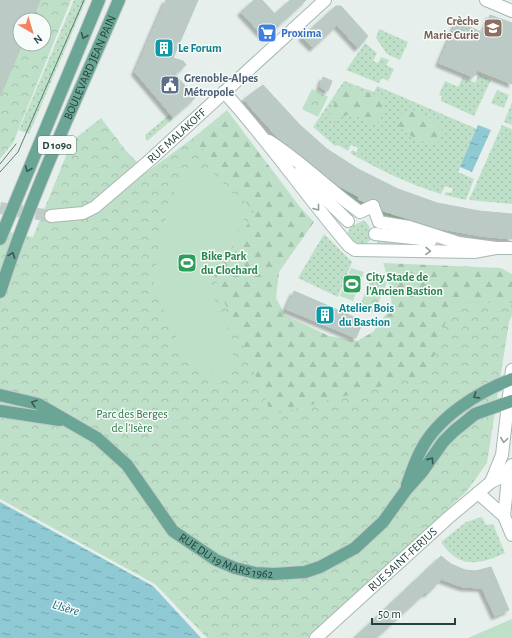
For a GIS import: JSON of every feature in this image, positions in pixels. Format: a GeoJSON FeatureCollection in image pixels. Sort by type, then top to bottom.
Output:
{"type":"FeatureCollection","features":[{"type":"Feature","properties":{"kind":"main road","name":"BOULEVARD JEAN PAIN"},"geometry":{"type":"LineString","coordinates":[[0,239],[99,0]]}},
{"type":"Feature","properties":{"kind":"main road","name":"BOULEVARD JEAN PAIN"},"geometry":{"type":"LineString","coordinates":[[0,292],[12,254],[119,0]]}},
{"type":"Feature","properties":{"kind":"main road","name":"RUE DU 19 MARS 1962"},"geometry":{"type":"LineString","coordinates":[[406,490],[421,449],[443,422],[471,400],[512,376]]}},
{"type":"Feature","properties":{"kind":"main road","name":"RUE DU 19 MARS 1962"},"geometry":{"type":"LineString","coordinates":[[0,395],[38,404],[97,438],[127,465],[173,531],[216,560],[235,568],[255,573],[304,572],[332,562],[355,548],[370,536],[394,508],[406,490],[422,472],[442,442],[464,422],[476,414],[510,401]]}},
{"type":"Feature","properties":{"kind":"main road","name":"RUE DU 19 MARS 1962"},"geometry":{"type":"LineString","coordinates":[[0,411],[65,420]]}},
{"type":"Feature","properties":{"kind":"street","name":"RUE MALAKOFF"},"geometry":{"type":"LineString","coordinates":[[51,216],[83,213],[95,207],[150,160],[325,0]]}},
{"type":"Feature","properties":{"kind":"street"},"geometry":{"type":"LineString","coordinates":[[486,0],[512,11]]}},
{"type":"Feature","properties":{"kind":"street"},"geometry":{"type":"LineString","coordinates":[[224,92],[259,133],[314,205],[341,237],[355,250],[474,252],[496,248]]}},
{"type":"Feature","properties":{"kind":"street"},"geometry":{"type":"LineString","coordinates":[[259,133],[284,151],[336,195],[360,212],[373,206]]}},
{"type":"Feature","properties":{"kind":"street"},"geometry":{"type":"LineString","coordinates":[[269,141],[308,183],[348,221],[357,220],[373,206]]}},
{"type":"Feature","properties":{"kind":"street"},"geometry":{"type":"LineString","coordinates":[[369,250],[373,243],[375,234],[371,223],[373,206]]}},
{"type":"Feature","properties":{"kind":"street"},"geometry":{"type":"LineString","coordinates":[[373,206],[379,222],[409,227],[459,243]]}},
{"type":"Feature","properties":{"kind":"street"},"geometry":{"type":"LineString","coordinates":[[341,237],[348,221]]}},
{"type":"Feature","properties":{"kind":"street"},"geometry":{"type":"LineString","coordinates":[[375,234],[496,248],[512,248]]}},
{"type":"Feature","properties":{"kind":"street"},"geometry":{"type":"LineString","coordinates":[[491,482],[502,455],[512,376]]}},
{"type":"Feature","properties":{"kind":"street"},"geometry":{"type":"LineString","coordinates":[[504,516],[510,467]]}},
{"type":"Feature","properties":{"kind":"street","name":"RUE SAINT-FERJUS"},"geometry":{"type":"LineString","coordinates":[[316,638],[478,493],[491,482],[502,477],[510,467]]}},
{"type":"Feature","properties":{"kind":"street"},"geometry":{"type":"LineString","coordinates":[[478,493],[504,516],[512,535]]}},
{"type":"Feature","properties":{"kind":"green space"},"geometry":{"type":"Polygon","coordinates":[[[0,0],[71,0],[52,47],[52,12],[12,12],[12,52],[50,52],[13,143],[0,159],[0,0]]]}},
{"type":"Feature","properties":{"kind":"green space"},"geometry":{"type":"Polygon","coordinates":[[[74,0],[86,0],[29,134],[19,130],[74,0]]]}},
{"type":"Feature","properties":{"kind":"green space"},"geometry":{"type":"Polygon","coordinates":[[[379,29],[408,42],[400,60],[387,54],[376,38],[379,29]]]}},
{"type":"Feature","properties":{"kind":"green space"},"geometry":{"type":"Polygon","coordinates":[[[365,43],[377,53],[373,61],[378,63],[381,57],[389,60],[386,65],[394,69],[388,81],[382,78],[379,83],[346,70],[365,43]]]}},
{"type":"Feature","properties":{"kind":"green space"},"geometry":{"type":"Polygon","coordinates":[[[479,74],[491,80],[474,116],[441,101],[442,96],[439,95],[445,81],[458,87],[463,77],[475,83],[479,74]]]}},
{"type":"Feature","properties":{"kind":"green space"},"geometry":{"type":"Polygon","coordinates":[[[344,81],[374,92],[377,86],[477,129],[458,172],[474,179],[466,200],[444,195],[446,192],[451,193],[453,189],[445,186],[441,194],[394,176],[350,153],[352,150],[357,152],[358,148],[351,145],[348,151],[338,145],[335,146],[313,127],[344,81]]]}},
{"type":"Feature","properties":{"kind":"green space"},"geometry":{"type":"Polygon","coordinates":[[[344,84],[366,92],[384,96],[385,107],[379,123],[371,123],[352,115],[344,116],[334,123],[330,120],[329,116],[344,84]]]}},
{"type":"Feature","properties":{"kind":"green space"},"geometry":{"type":"Polygon","coordinates":[[[312,89],[328,97],[318,117],[302,109],[312,89]]]}},
{"type":"Feature","properties":{"kind":"green space"},"geometry":{"type":"Polygon","coordinates":[[[497,90],[509,95],[504,108],[491,103],[497,90]]]}},
{"type":"Feature","properties":{"kind":"green space"},"geometry":{"type":"Polygon","coordinates":[[[512,102],[512,125],[504,122],[512,102]]]}},
{"type":"Feature","properties":{"kind":"green space"},"geometry":{"type":"Polygon","coordinates":[[[409,109],[420,112],[429,117],[441,128],[444,133],[437,144],[420,142],[400,128],[398,122],[400,115],[409,109]]]}},
{"type":"Feature","properties":{"kind":"green space"},"geometry":{"type":"Polygon","coordinates":[[[227,110],[300,207],[314,222],[279,272],[276,298],[285,315],[329,336],[357,341],[373,332],[392,306],[388,278],[383,263],[501,268],[512,274],[512,315],[510,320],[453,385],[264,427],[160,169],[193,138],[227,110]]]}},
{"type":"Feature","properties":{"kind":"green space"},"geometry":{"type":"Polygon","coordinates":[[[169,115],[173,119],[147,141],[145,135],[169,115]]]}},
{"type":"Feature","properties":{"kind":"green space","name":"Parc des Berges de l'Isère"},"geometry":{"type":"Polygon","coordinates":[[[101,118],[127,152],[147,172],[193,138],[255,213],[214,277],[272,415],[428,374],[452,302],[512,303],[487,463],[466,492],[308,638],[207,638],[155,584],[0,499],[0,230],[33,237],[72,141],[101,118]]]}},
{"type":"Feature","properties":{"kind":"green space"},"geometry":{"type":"Polygon","coordinates":[[[502,125],[512,129],[512,204],[469,200],[502,125]]]}},
{"type":"Feature","properties":{"kind":"green space","name":"Bike Park du Clochard"},"geometry":{"type":"Polygon","coordinates":[[[191,164],[216,175],[249,211],[206,282],[226,323],[235,363],[218,378],[186,358],[153,286],[161,236],[174,192],[191,164]]]}},
{"type":"Feature","properties":{"kind":"green space"},"geometry":{"type":"Polygon","coordinates":[[[321,174],[359,197],[359,199],[365,203],[363,206],[359,206],[321,174]]]}},
{"type":"Feature","properties":{"kind":"green space"},"geometry":{"type":"Polygon","coordinates":[[[381,210],[425,224],[431,229],[382,219],[381,210]]]}},
{"type":"Feature","properties":{"kind":"green space"},"geometry":{"type":"Polygon","coordinates":[[[364,220],[369,226],[371,239],[364,246],[354,244],[347,234],[351,227],[364,220]]]}},
{"type":"Feature","properties":{"kind":"green space"},"geometry":{"type":"Polygon","coordinates":[[[324,234],[352,262],[338,297],[298,278],[324,234]]]}},
{"type":"Feature","properties":{"kind":"green space"},"geometry":{"type":"Polygon","coordinates":[[[379,239],[466,248],[375,248],[379,239]]]}},
{"type":"Feature","properties":{"kind":"green space","name":"City Stade de l'Ancien Bastion"},"geometry":{"type":"Polygon","coordinates":[[[351,268],[364,272],[353,301],[340,296],[351,268]]]}},
{"type":"Feature","properties":{"kind":"green space"},"geometry":{"type":"Polygon","coordinates":[[[373,274],[388,280],[374,313],[359,307],[373,274]]]}},
{"type":"Feature","properties":{"kind":"green space"},"geometry":{"type":"Polygon","coordinates":[[[482,517],[486,525],[493,524],[505,553],[478,562],[462,561],[448,551],[441,542],[466,522],[482,517]]]}},
{"type":"Feature","properties":{"kind":"green space"},"geometry":{"type":"Polygon","coordinates":[[[512,619],[512,638],[468,638],[512,619]]]}},
{"type":"Feature","properties":{"kind":"water"},"geometry":{"type":"Polygon","coordinates":[[[478,125],[491,130],[472,172],[460,167],[478,125]]]}},
{"type":"Feature","properties":{"kind":"water","name":"L'Isère"},"geometry":{"type":"Polygon","coordinates":[[[0,502],[153,586],[201,638],[0,638],[0,502]]]}},
{"type":"Feature","properties":{"kind":"building"},"geometry":{"type":"Polygon","coordinates":[[[0,0],[40,0],[35,12],[12,12],[12,52],[19,52],[0,96],[0,0]]]}},
{"type":"Feature","properties":{"kind":"building","name":"Le Forum"},"geometry":{"type":"Polygon","coordinates":[[[166,0],[198,0],[173,58],[183,61],[186,65],[175,74],[195,98],[173,117],[135,72],[166,0]]]}},
{"type":"Feature","properties":{"kind":"building"},"geometry":{"type":"Polygon","coordinates":[[[254,0],[262,0],[275,14],[290,0],[306,0],[265,38],[241,12],[254,0]]]}},
{"type":"Feature","properties":{"kind":"building"},"geometry":{"type":"Polygon","coordinates":[[[336,6],[341,6],[368,36],[358,48],[337,25],[313,48],[302,37],[336,6]]]}},
{"type":"Feature","properties":{"kind":"building"},"geometry":{"type":"Polygon","coordinates":[[[490,15],[512,23],[512,84],[477,70],[473,77],[439,63],[457,21],[483,33],[490,15]]]}},
{"type":"Feature","properties":{"kind":"building"},"geometry":{"type":"Polygon","coordinates":[[[323,77],[332,81],[328,91],[320,87],[323,77]]]}},
{"type":"Feature","properties":{"kind":"building"},"geometry":{"type":"Polygon","coordinates":[[[263,85],[300,125],[327,149],[358,169],[398,189],[437,203],[479,211],[512,214],[512,239],[481,236],[437,228],[383,211],[380,203],[375,199],[364,202],[358,199],[359,197],[337,185],[279,139],[252,109],[244,99],[263,85]]]}},
{"type":"Feature","properties":{"kind":"building","name":"Atelier Bois du Bastion"},"geometry":{"type":"Polygon","coordinates":[[[294,291],[363,321],[356,338],[286,309],[294,291]]]}},
{"type":"Feature","properties":{"kind":"building"},"geometry":{"type":"Polygon","coordinates":[[[441,556],[451,564],[465,570],[476,571],[491,567],[509,610],[495,616],[482,588],[463,587],[441,579],[427,594],[426,592],[376,638],[354,638],[441,556]]]}},
{"type":"Feature","properties":{"kind":"tunnel"},"geometry":{"type":"LineString","coordinates":[[0,208],[51,216]]}},
{"type":"Feature","properties":{"kind":"tram line"},"geometry":{"type":"LineString","coordinates":[[0,172],[18,152],[84,0]]}},
{"type":"Feature","properties":{"kind":"tram line"},"geometry":{"type":"LineString","coordinates":[[0,164],[16,144]]}},
{"type":"Feature","properties":{"kind":"place","name":"Crèche Marie Curie"},"geometry":{"type":"Point","coordinates":[493,28]}},
{"type":"Feature","properties":{"kind":"place","name":"Proxima"},"geometry":{"type":"Point","coordinates":[267,33]}},
{"type":"Feature","properties":{"kind":"place","name":"Le Forum"},"geometry":{"type":"Point","coordinates":[164,48]}},
{"type":"Feature","properties":{"kind":"place","name":"Grenoble-Alpes Métropole"},"geometry":{"type":"Point","coordinates":[170,85]}},
{"type":"Feature","properties":{"kind":"place","name":"Bike Park du Clochard"},"geometry":{"type":"Point","coordinates":[187,263]}},
{"type":"Feature","properties":{"kind":"place","name":"City Stade de l'Ancien Bastion"},"geometry":{"type":"Point","coordinates":[352,284]}},
{"type":"Feature","properties":{"kind":"place","name":"Atelier Bois du Bastion"},"geometry":{"type":"Point","coordinates":[325,315]}}]}
